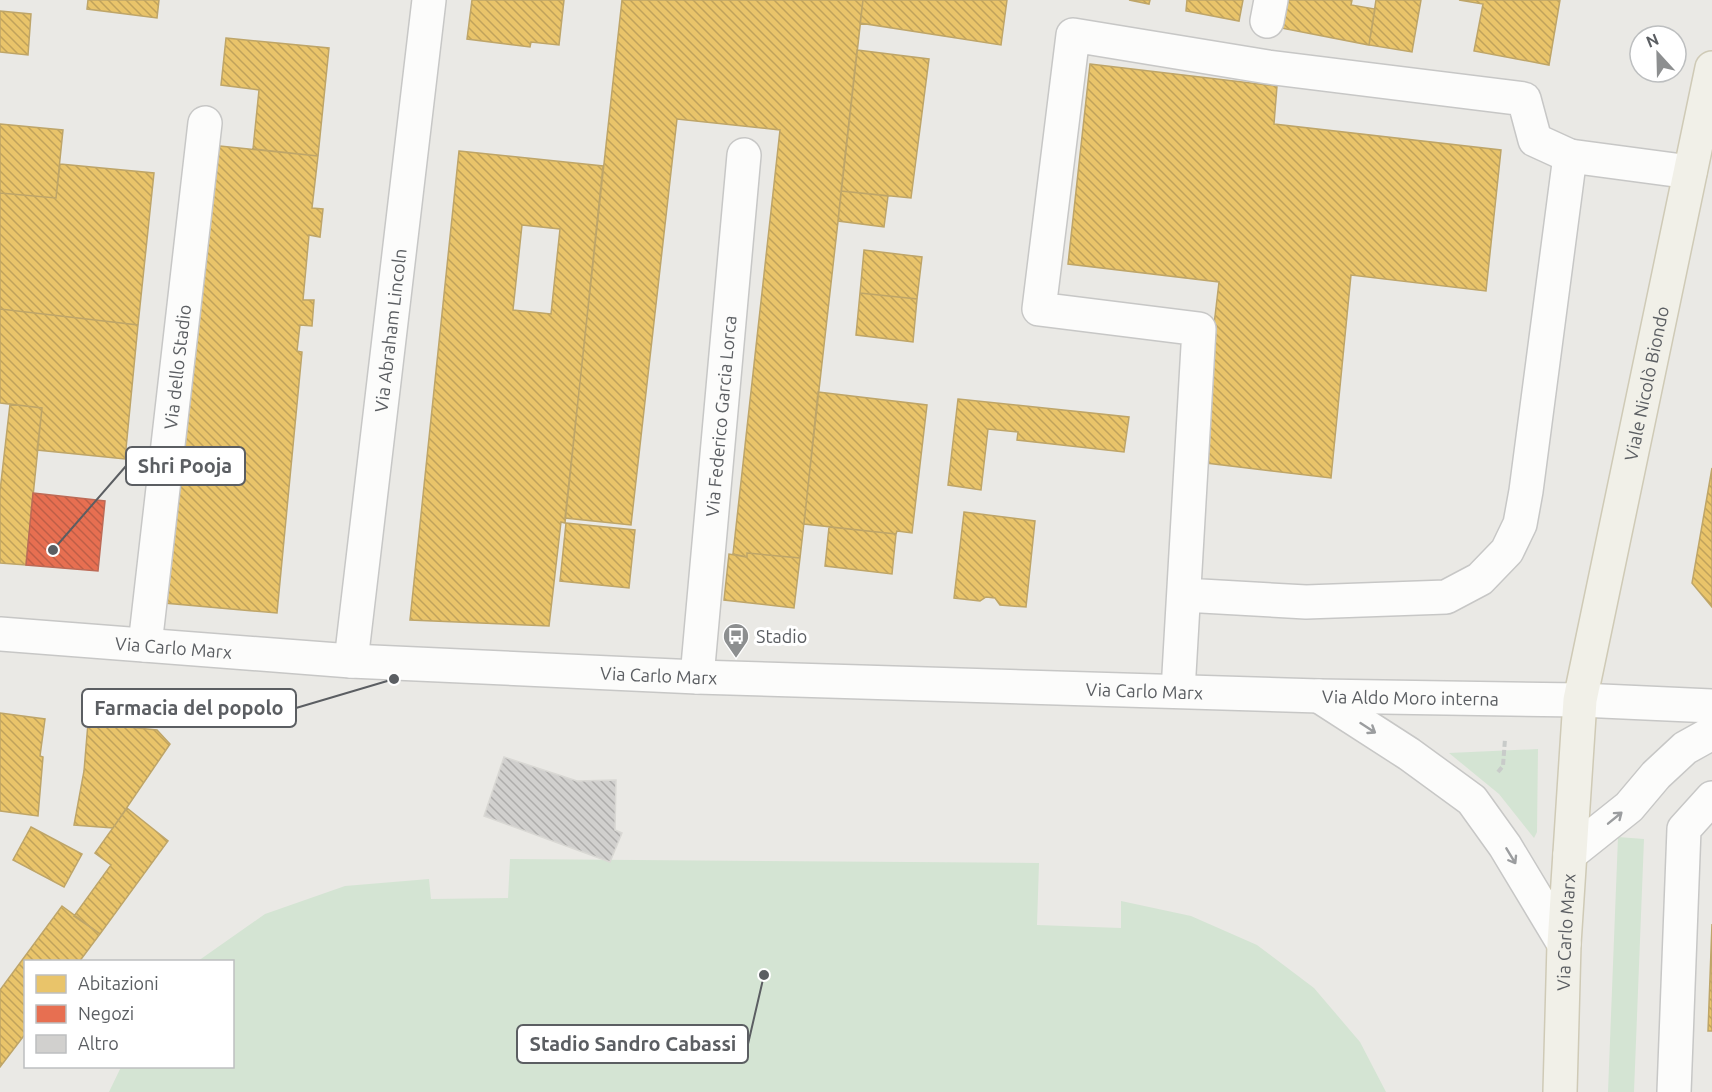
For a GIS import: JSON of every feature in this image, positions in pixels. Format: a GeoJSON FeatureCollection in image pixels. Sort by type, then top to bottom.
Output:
{"type":"FeatureCollection","features":[{"type":"Feature","properties":{"kind":"main road","name":"Viale Nicolò Biondo"},"geometry":{"type":"LineString","coordinates":[[1580,700],[1712,68]]}},
{"type":"Feature","properties":{"kind":"main road","name":"Via Carlo Marx"},"geometry":{"type":"LineString","coordinates":[[1560,1092],[1564,944],[1580,700]]}},
{"type":"Feature","properties":{"kind":"street","name":"Via Abraham Lincoln"},"geometry":{"type":"LineString","coordinates":[[351,661],[429,0]]}},
{"type":"Feature","properties":{"kind":"street"},"geometry":{"type":"LineString","coordinates":[[1178,691],[1199,329],[1039,309],[1073,35],[1268,67],[1524,99],[1535,140],[1570,156],[1690,172]]}},
{"type":"Feature","properties":{"kind":"street","name":"Via dello Stadio"},"geometry":{"type":"LineString","coordinates":[[145,645],[205,123]]}},
{"type":"Feature","properties":{"kind":"street","name":"Via Federico Garcia Lorca"},"geometry":{"type":"LineString","coordinates":[[697,677],[744,154]]}},
{"type":"Feature","properties":{"kind":"street"},"geometry":{"type":"LineString","coordinates":[[1184,595],[1306,602],[1446,597],[1480,579],[1507,551],[1520,524],[1526,491],[1570,156]]}},
{"type":"Feature","properties":{"kind":"street","name":"Via Carlo Marx"},"geometry":{"type":"LineString","coordinates":[[0,634],[351,661],[697,677],[1319,696]]}},
{"type":"Feature","properties":{"kind":"street","name":"Via Aldo Moro interna"},"geometry":{"type":"LineString","coordinates":[[1319,696],[1580,700],[1712,706]]}},
{"type":"Feature","properties":{"kind":"street","name":"Via Aldo Moro interna"},"geometry":{"type":"LineString","coordinates":[[1319,696],[1409,754],[1472,800],[1505,846],[1564,944]]}},
{"type":"Feature","properties":{"kind":"street"},"geometry":{"type":"LineString","coordinates":[[1569,854],[1629,807],[1656,775],[1685,748],[1712,733]]}},
{"type":"Feature","properties":{"kind":"street"},"geometry":{"type":"LineString","coordinates":[[1674,1092],[1684,829],[1712,798]]}},
{"type":"Feature","properties":{"kind":"path"},"geometry":{"type":"LineString","coordinates":[[1472,800],[1503,766],[1508,700]]}},
{"type":"Feature","properties":{"kind":"green space"},"geometry":{"type":"Polygon","coordinates":[[[1538,749],[1537,832],[1534,838],[1499,794],[1449,753],[1538,749]]]}},
{"type":"Feature","properties":{"kind":"green space"},"geometry":{"type":"Polygon","coordinates":[[[1618,837],[1644,839],[1634,1092],[1608,1092],[1618,837]]]}},
{"type":"Feature","properties":{"kind":"green space"},"geometry":{"type":"Polygon","coordinates":[[[510,859],[1039,863],[1037,925],[1121,928],[1121,901],[1191,916],[1257,945],[1314,988],[1360,1042],[1386,1092],[109,1092],[121,1068],[234,1068],[234,960],[199,960],[265,914],[345,886],[429,879],[431,899],[508,898],[510,859]]]}},
{"type":"Feature","properties":{"kind":"building: Abitazioni"},"geometry":{"type":"Polygon","coordinates":[[[88,0],[159,0],[157,18],[87,9],[88,0]]]}},
{"type":"Feature","properties":{"kind":"building: Abitazioni"},"geometry":{"type":"Polygon","coordinates":[[[472,0],[564,0],[559,45],[531,42],[530,47],[467,39],[472,0]]]}},
{"type":"Feature","properties":{"kind":"building: Abitazioni"},"geometry":{"type":"Polygon","coordinates":[[[622,0],[863,0],[800,558],[747,553],[747,557],[733,554],[780,130],[677,119],[631,525],[565,518],[622,0]]]}},
{"type":"Feature","properties":{"kind":"building: Abitazioni"},"geometry":{"type":"Polygon","coordinates":[[[863,0],[1007,0],[1001,45],[860,23],[863,0]]]}},
{"type":"Feature","properties":{"kind":"building: Abitazioni"},"geometry":{"type":"Polygon","coordinates":[[[1129,0],[1150,0],[1149,4],[1129,0]]]}},
{"type":"Feature","properties":{"kind":"building: Abitazioni"},"geometry":{"type":"Polygon","coordinates":[[[1187,0],[1243,0],[1239,21],[1186,11],[1187,0]]]}},
{"type":"Feature","properties":{"kind":"building: Abitazioni"},"geometry":{"type":"Polygon","coordinates":[[[1281,0],[1352,0],[1351,5],[1375,9],[1369,45],[1276,27],[1281,0]]]}},
{"type":"Feature","properties":{"kind":"building: Abitazioni"},"geometry":{"type":"Polygon","coordinates":[[[1376,0],[1421,0],[1412,52],[1369,45],[1376,0]]]}},
{"type":"Feature","properties":{"kind":"building: Abitazioni"},"geometry":{"type":"Polygon","coordinates":[[[1459,0],[1560,0],[1549,65],[1474,51],[1483,4],[1459,0]]]}},
{"type":"Feature","properties":{"kind":"building: Abitazioni"},"geometry":{"type":"Polygon","coordinates":[[[0,11],[31,14],[28,55],[0,52],[0,11]]]}},
{"type":"Feature","properties":{"kind":"building: Abitazioni"},"geometry":{"type":"Polygon","coordinates":[[[226,38],[329,48],[318,156],[253,149],[259,90],[221,85],[226,38]]]}},
{"type":"Feature","properties":{"kind":"building: Abitazioni"},"geometry":{"type":"Polygon","coordinates":[[[857,50],[929,59],[911,198],[841,191],[857,50]]]}},
{"type":"Feature","properties":{"kind":"building: Abitazioni"},"geometry":{"type":"Polygon","coordinates":[[[1090,64],[1277,86],[1274,124],[1501,150],[1486,291],[1351,275],[1331,478],[1198,462],[1219,282],[1068,264],[1090,64]]]}},
{"type":"Feature","properties":{"kind":"building: Abitazioni"},"geometry":{"type":"Polygon","coordinates":[[[0,124],[63,130],[56,198],[0,193],[0,124]]]}},
{"type":"Feature","properties":{"kind":"building: Abitazioni"},"geometry":{"type":"Polygon","coordinates":[[[210,145],[318,156],[312,208],[323,209],[320,237],[309,235],[303,300],[314,300],[312,326],[300,325],[297,351],[302,352],[277,613],[164,603],[210,145]]]}},
{"type":"Feature","properties":{"kind":"building: Abitazioni"},"geometry":{"type":"Polygon","coordinates":[[[459,151],[603,166],[565,523],[561,522],[549,626],[410,620],[459,151]],[[522,225],[513,310],[551,314],[560,229],[522,225]]]}},
{"type":"Feature","properties":{"kind":"building: Abitazioni"},"geometry":{"type":"Polygon","coordinates":[[[60,164],[154,173],[138,325],[0,309],[0,193],[56,198],[60,164]]]}},
{"type":"Feature","properties":{"kind":"building: Abitazioni"},"geometry":{"type":"Polygon","coordinates":[[[841,191],[888,196],[884,227],[838,221],[841,191]]]}},
{"type":"Feature","properties":{"kind":"building: Abitazioni"},"geometry":{"type":"Polygon","coordinates":[[[864,250],[922,257],[917,299],[860,293],[864,250]]]}},
{"type":"Feature","properties":{"kind":"building: Abitazioni"},"geometry":{"type":"Polygon","coordinates":[[[860,293],[917,299],[913,342],[856,335],[860,293]]]}},
{"type":"Feature","properties":{"kind":"building: Abitazioni"},"geometry":{"type":"Polygon","coordinates":[[[0,309],[138,325],[125,459],[37,450],[42,408],[0,403],[0,309]]]}},
{"type":"Feature","properties":{"kind":"building: Abitazioni"},"geometry":{"type":"Polygon","coordinates":[[[818,392],[927,405],[912,533],[897,531],[896,534],[804,524],[818,392]]]}},
{"type":"Feature","properties":{"kind":"building: Abitazioni"},"geometry":{"type":"Polygon","coordinates":[[[958,399],[1129,417],[1124,452],[1017,440],[1018,432],[988,429],[981,490],[948,485],[958,399]]]}},
{"type":"Feature","properties":{"kind":"building: Abitazioni"},"geometry":{"type":"Polygon","coordinates":[[[10,404],[42,408],[26,565],[0,563],[0,491],[10,404]]]}},
{"type":"Feature","properties":{"kind":"building: Abitazioni"},"geometry":{"type":"Polygon","coordinates":[[[1712,468],[1712,607],[1692,583],[1712,468]]]}},
{"type":"Feature","properties":{"kind":"building: Abitazioni"},"geometry":{"type":"Polygon","coordinates":[[[964,512],[1035,521],[1026,607],[1000,605],[995,598],[986,597],[980,601],[954,598],[964,512]]]}},
{"type":"Feature","properties":{"kind":"building: Abitazioni"},"geometry":{"type":"Polygon","coordinates":[[[566,523],[635,530],[629,588],[560,581],[566,523]]]}},
{"type":"Feature","properties":{"kind":"building: Abitazioni"},"geometry":{"type":"Polygon","coordinates":[[[829,527],[896,534],[892,574],[825,566],[829,527]]]}},
{"type":"Feature","properties":{"kind":"building: Abitazioni"},"geometry":{"type":"Polygon","coordinates":[[[747,553],[800,558],[794,608],[724,600],[729,554],[747,557],[747,553]]]}},
{"type":"Feature","properties":{"kind":"building: Abitazioni"},"geometry":{"type":"Polygon","coordinates":[[[0,713],[45,719],[40,756],[43,757],[38,816],[0,811],[0,713]]]}},
{"type":"Feature","properties":{"kind":"building: Abitazioni"},"geometry":{"type":"Polygon","coordinates":[[[88,723],[157,730],[170,744],[113,828],[74,825],[84,771],[88,723]]]}},
{"type":"Feature","properties":{"kind":"building: Abitazioni"},"geometry":{"type":"Polygon","coordinates":[[[127,808],[168,841],[100,934],[74,916],[111,865],[95,853],[127,808]]]}},
{"type":"Feature","properties":{"kind":"building: Abitazioni"},"geometry":{"type":"Polygon","coordinates":[[[31,827],[82,854],[64,887],[13,860],[31,827]]]}},
{"type":"Feature","properties":{"kind":"building: Abitazioni"},"geometry":{"type":"Polygon","coordinates":[[[62,906],[100,934],[80,960],[24,960],[24,1036],[0,1067],[0,990],[62,906]]]}},
{"type":"Feature","properties":{"kind":"building: Abitazioni"},"geometry":{"type":"Polygon","coordinates":[[[1712,924],[1712,1031],[1708,1031],[1712,924]]]}},
{"type":"Feature","properties":{"kind":"building: Negozi"},"geometry":{"type":"Polygon","coordinates":[[[33,493],[105,501],[98,571],[26,565],[33,493]]]}},
{"type":"Feature","properties":{"kind":"building: Altro"},"geometry":{"type":"Polygon","coordinates":[[[504,757],[577,781],[616,780],[615,830],[622,833],[610,862],[484,816],[504,757]]]}},
{"type":"Feature","properties":{"kind":"place","name":"Shri Pooja"},"geometry":{"type":"Point","coordinates":[53,550]}},
{"type":"Feature","properties":{"kind":"place","name":"Stadio"},"geometry":{"type":"Point","coordinates":[736,659]}},
{"type":"Feature","properties":{"kind":"place","name":"Farmacia del popolo"},"geometry":{"type":"Point","coordinates":[394,679]}},
{"type":"Feature","properties":{"kind":"place","name":"Stadio Sandro Cabassi"},"geometry":{"type":"Point","coordinates":[764,975]}}]}
